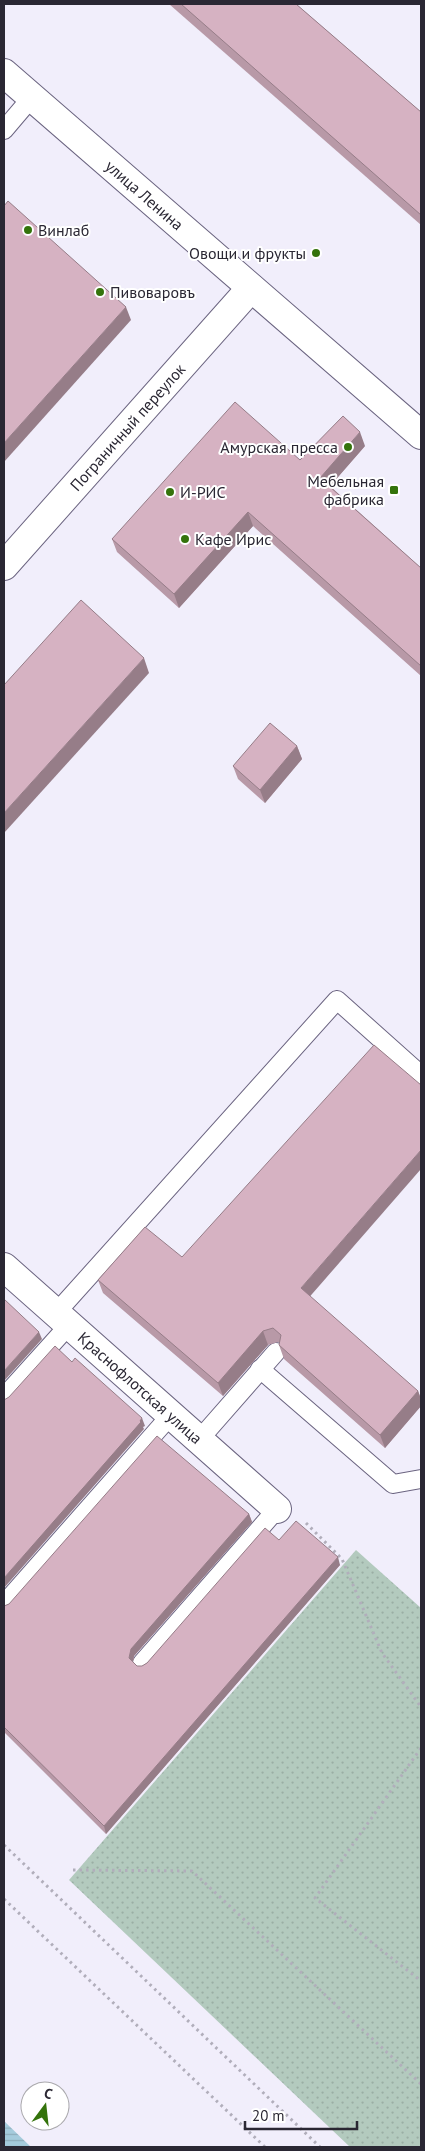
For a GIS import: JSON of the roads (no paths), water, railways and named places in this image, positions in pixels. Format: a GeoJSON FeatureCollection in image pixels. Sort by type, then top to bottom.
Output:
{"type":"FeatureCollection","features":[{"type":"Feature","properties":{"kind":"street","name":"улица Ленина"},"geometry":{"type":"LineString","coordinates":[[4,73],[421,434]]}},
{"type":"Feature","properties":{"kind":"street","name":"Пограничный переулок"},"geometry":{"type":"LineString","coordinates":[[4,566],[251,288]]}},
{"type":"Feature","properties":{"kind":"street","name":"Краснофлотская улица"},"geometry":{"type":"LineString","coordinates":[[4,1267],[198,1441],[277,1509]]}},
{"type":"Feature","properties":{"kind":"lane"},"geometry":{"type":"LineString","coordinates":[[4,130],[32,97]]}},
{"type":"Feature","properties":{"kind":"lane"},"geometry":{"type":"LineString","coordinates":[[4,1397],[62,1319],[337,1000],[421,1075]]}},
{"type":"Feature","properties":{"kind":"lane"},"geometry":{"type":"LineString","coordinates":[[198,1441],[276,1352]]}},
{"type":"Feature","properties":{"kind":"lane"},"geometry":{"type":"LineString","coordinates":[[260,1369],[393,1484],[421,1479]]}},
{"type":"Feature","properties":{"kind":"lane"},"geometry":{"type":"LineString","coordinates":[[4,1604],[170,1416]]}},
{"type":"Feature","properties":{"kind":"lane"},"geometry":{"type":"LineString","coordinates":[[142,1663],[277,1509]]}},
{"type":"Feature","properties":{"kind":"water"},"geometry":{"type":"Polygon","coordinates":[[[4,2121],[31,2147],[4,2147],[4,2121]]]}},
{"type":"Feature","properties":{"kind":"place","name":"Винлаб"},"geometry":{"type":"Point","coordinates":[28,230]}},
{"type":"Feature","properties":{"kind":"place","name":"Овощи и фрукты"},"geometry":{"type":"Point","coordinates":[316,253]}},
{"type":"Feature","properties":{"kind":"place","name":"Пивоваровъ"},"geometry":{"type":"Point","coordinates":[100,292]}},
{"type":"Feature","properties":{"kind":"place","name":"Амурская пресса"},"geometry":{"type":"Point","coordinates":[348,447]}},
{"type":"Feature","properties":{"kind":"place","name":"Мебельная фабрика"},"geometry":{"type":"Point","coordinates":[394,490]}},
{"type":"Feature","properties":{"kind":"place","name":"И-РИС"},"geometry":{"type":"Point","coordinates":[170,492]}},
{"type":"Feature","properties":{"kind":"place","name":"Кафе Ирис"},"geometry":{"type":"Point","coordinates":[185,539]}}]}
